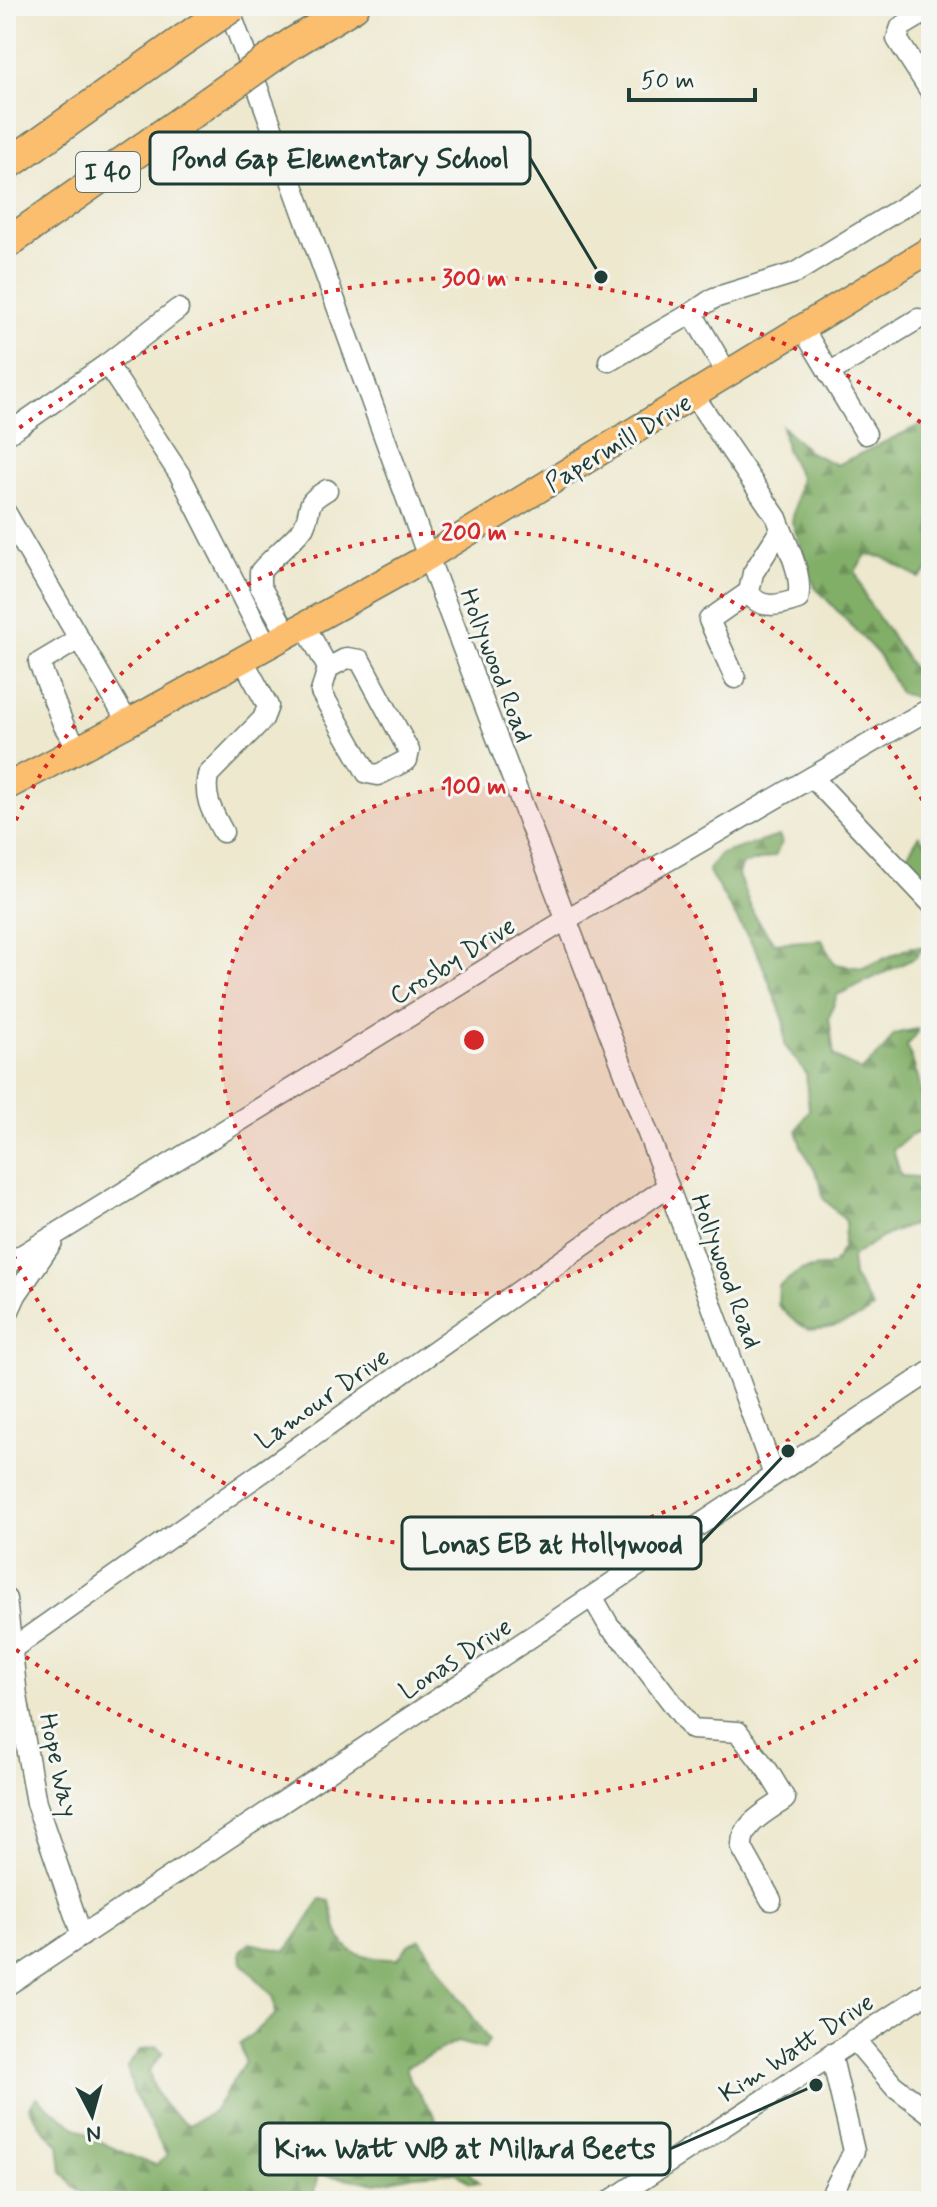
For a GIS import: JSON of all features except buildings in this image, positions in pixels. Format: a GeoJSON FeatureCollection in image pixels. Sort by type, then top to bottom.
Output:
{"type":"FeatureCollection","features":[{"type":"Feature","properties":{"kind":"highway","name":"I 40"},"geometry":{"type":"LineString","coordinates":[[6,166],[231,6]]}},
{"type":"Feature","properties":{"kind":"highway","name":"I 40"},"geometry":{"type":"LineString","coordinates":[[6,244],[291,44],[354,6]]}},
{"type":"Feature","properties":{"kind":"main road","name":"Papermill Drive"},"geometry":{"type":"LineString","coordinates":[[6,787],[428,557],[931,249]]}},
{"type":"Feature","properties":{"kind":"street","name":"Hollywood Road"},"geometry":{"type":"LineString","coordinates":[[231,6],[428,557],[668,1186],[774,1475]]}},
{"type":"Feature","properties":{"kind":"street"},"geometry":{"type":"LineString","coordinates":[[931,9],[901,27],[897,39],[931,92]]}},
{"type":"Feature","properties":{"kind":"street"},"geometry":{"type":"LineString","coordinates":[[609,361],[714,298],[795,273],[931,190]]}},
{"type":"Feature","properties":{"kind":"street"},"geometry":{"type":"LineString","coordinates":[[6,435],[107,364],[178,309]]}},
{"type":"Feature","properties":{"kind":"street"},"geometry":{"type":"LineString","coordinates":[[692,313],[728,375]]}},
{"type":"Feature","properties":{"kind":"street"},"geometry":{"type":"LineString","coordinates":[[829,373],[918,319]]}},
{"type":"Feature","properties":{"kind":"street"},"geometry":{"type":"LineString","coordinates":[[803,329],[866,434]]}},
{"type":"Feature","properties":{"kind":"street"},"geometry":{"type":"LineString","coordinates":[[107,364],[287,636],[328,668]]}},
{"type":"Feature","properties":{"kind":"street"},"geometry":{"type":"LineString","coordinates":[[694,396],[777,518],[781,529],[800,589],[798,599],[764,606],[753,600],[749,592],[753,573],[781,529]]}},
{"type":"Feature","properties":{"kind":"street"},"geometry":{"type":"LineString","coordinates":[[287,636],[260,586],[260,572],[304,527],[307,507],[313,498],[327,490]]}},
{"type":"Feature","properties":{"kind":"street"},"geometry":{"type":"LineString","coordinates":[[6,513],[128,723]]}},
{"type":"Feature","properties":{"kind":"street"},"geometry":{"type":"LineString","coordinates":[[735,678],[709,620],[749,592]]}},
{"type":"Feature","properties":{"kind":"street"},"geometry":{"type":"LineString","coordinates":[[78,748],[64,726],[39,663],[79,639]]}},
{"type":"Feature","properties":{"kind":"street"},"geometry":{"type":"LineString","coordinates":[[347,658],[360,660],[409,751],[407,760],[378,775],[367,773],[321,692],[328,668],[347,658]]}},
{"type":"Feature","properties":{"kind":"street"},"geometry":{"type":"LineString","coordinates":[[223,832],[207,801],[208,775],[263,719],[268,706],[243,660]]}},
{"type":"Feature","properties":{"kind":"street","name":"Crosby Drive"},"geometry":{"type":"LineString","coordinates":[[6,1265],[567,919],[931,708]]}},
{"type":"Feature","properties":{"kind":"street"},"geometry":{"type":"LineString","coordinates":[[812,777],[931,903]]}},
{"type":"Feature","properties":{"kind":"street","name":"Lamour Drive"},"geometry":{"type":"LineString","coordinates":[[9,1651],[668,1186]]}},
{"type":"Feature","properties":{"kind":"street"},"geometry":{"type":"LineString","coordinates":[[6,1317],[16,1295],[60,1232]]}},
{"type":"Feature","properties":{"kind":"street","name":"Lonas Drive"},"geometry":{"type":"LineString","coordinates":[[6,1986],[931,1371]]}},
{"type":"Feature","properties":{"kind":"street"},"geometry":{"type":"LineString","coordinates":[[593,1598],[609,1626],[628,1645],[692,1729],[738,1732],[785,1799],[748,1825],[741,1839],[742,1848],[771,1900]]}},
{"type":"Feature","properties":{"kind":"street","name":"Hope Way"},"geometry":{"type":"LineString","coordinates":[[6,1599],[9,1651],[36,1803],[82,1936]]}},
{"type":"Feature","properties":{"kind":"street","name":"Kim Watt Drive"},"geometry":{"type":"LineString","coordinates":[[610,2201],[931,1990]]}},
{"type":"Feature","properties":{"kind":"street"},"geometry":{"type":"LineString","coordinates":[[854,2039],[893,2085],[931,2114]]}},
{"type":"Feature","properties":{"kind":"street"},"geometry":{"type":"LineString","coordinates":[[828,2201],[854,2151],[831,2054]]}},
{"type":"Feature","properties":{"kind":"green space"},"geometry":{"type":"Polygon","coordinates":[[[922,424],[931,425],[931,568],[919,578],[883,557],[866,555],[855,571],[867,600],[927,689],[916,698],[900,693],[878,654],[815,587],[792,522],[800,477],[786,449],[782,426],[809,452],[837,465],[922,424]]]}},
{"type":"Feature","properties":{"kind":"green space"},"geometry":{"type":"Polygon","coordinates":[[[779,836],[782,842],[775,856],[741,865],[738,875],[753,913],[774,943],[822,940],[834,964],[863,968],[911,947],[924,947],[915,958],[837,995],[829,1018],[834,1056],[861,1071],[884,1049],[894,1034],[917,1029],[907,1046],[918,1077],[928,1128],[910,1136],[893,1150],[901,1176],[931,1178],[931,1222],[889,1234],[851,1258],[853,1276],[873,1309],[843,1324],[818,1329],[801,1326],[778,1305],[779,1286],[801,1270],[833,1265],[843,1248],[846,1221],[823,1198],[820,1180],[801,1146],[797,1130],[809,1110],[806,1073],[785,1046],[784,1020],[759,956],[708,870],[720,854],[779,836]]]}},
{"type":"Feature","properties":{"kind":"green space"},"geometry":{"type":"Polygon","coordinates":[[[919,836],[931,849],[931,886],[908,854],[919,836]]]}},
{"type":"Feature","properties":{"kind":"green space"},"geometry":{"type":"Polygon","coordinates":[[[321,1899],[330,1901],[342,1941],[357,1954],[398,1959],[408,1945],[420,1939],[489,2041],[484,2049],[457,2042],[406,2067],[412,2084],[434,2114],[446,2149],[479,2183],[470,2183],[455,2172],[414,2175],[376,2183],[318,2174],[314,2192],[319,2201],[95,2201],[72,2185],[62,2172],[59,2144],[42,2128],[29,2107],[37,2097],[93,2137],[156,2165],[167,2156],[134,2094],[127,2067],[140,2050],[157,2046],[163,2053],[149,2071],[163,2103],[189,2125],[213,2112],[245,2062],[240,2044],[275,2015],[273,1996],[242,1963],[241,1951],[250,1943],[286,1951],[321,1899]]]}},
{"type":"Feature","properties":{"kind":"place","name":"Pond Gap Elementary School"},"geometry":{"type":"Point","coordinates":[601,277]}},
{"type":"Feature","properties":{"kind":"place","name":"Lonas EB at Hollywood"},"geometry":{"type":"Point","coordinates":[788,1451]}},
{"type":"Feature","properties":{"kind":"place","name":"Kim Watt WB at Millard Beets"},"geometry":{"type":"Point","coordinates":[816,2085]}}]}
